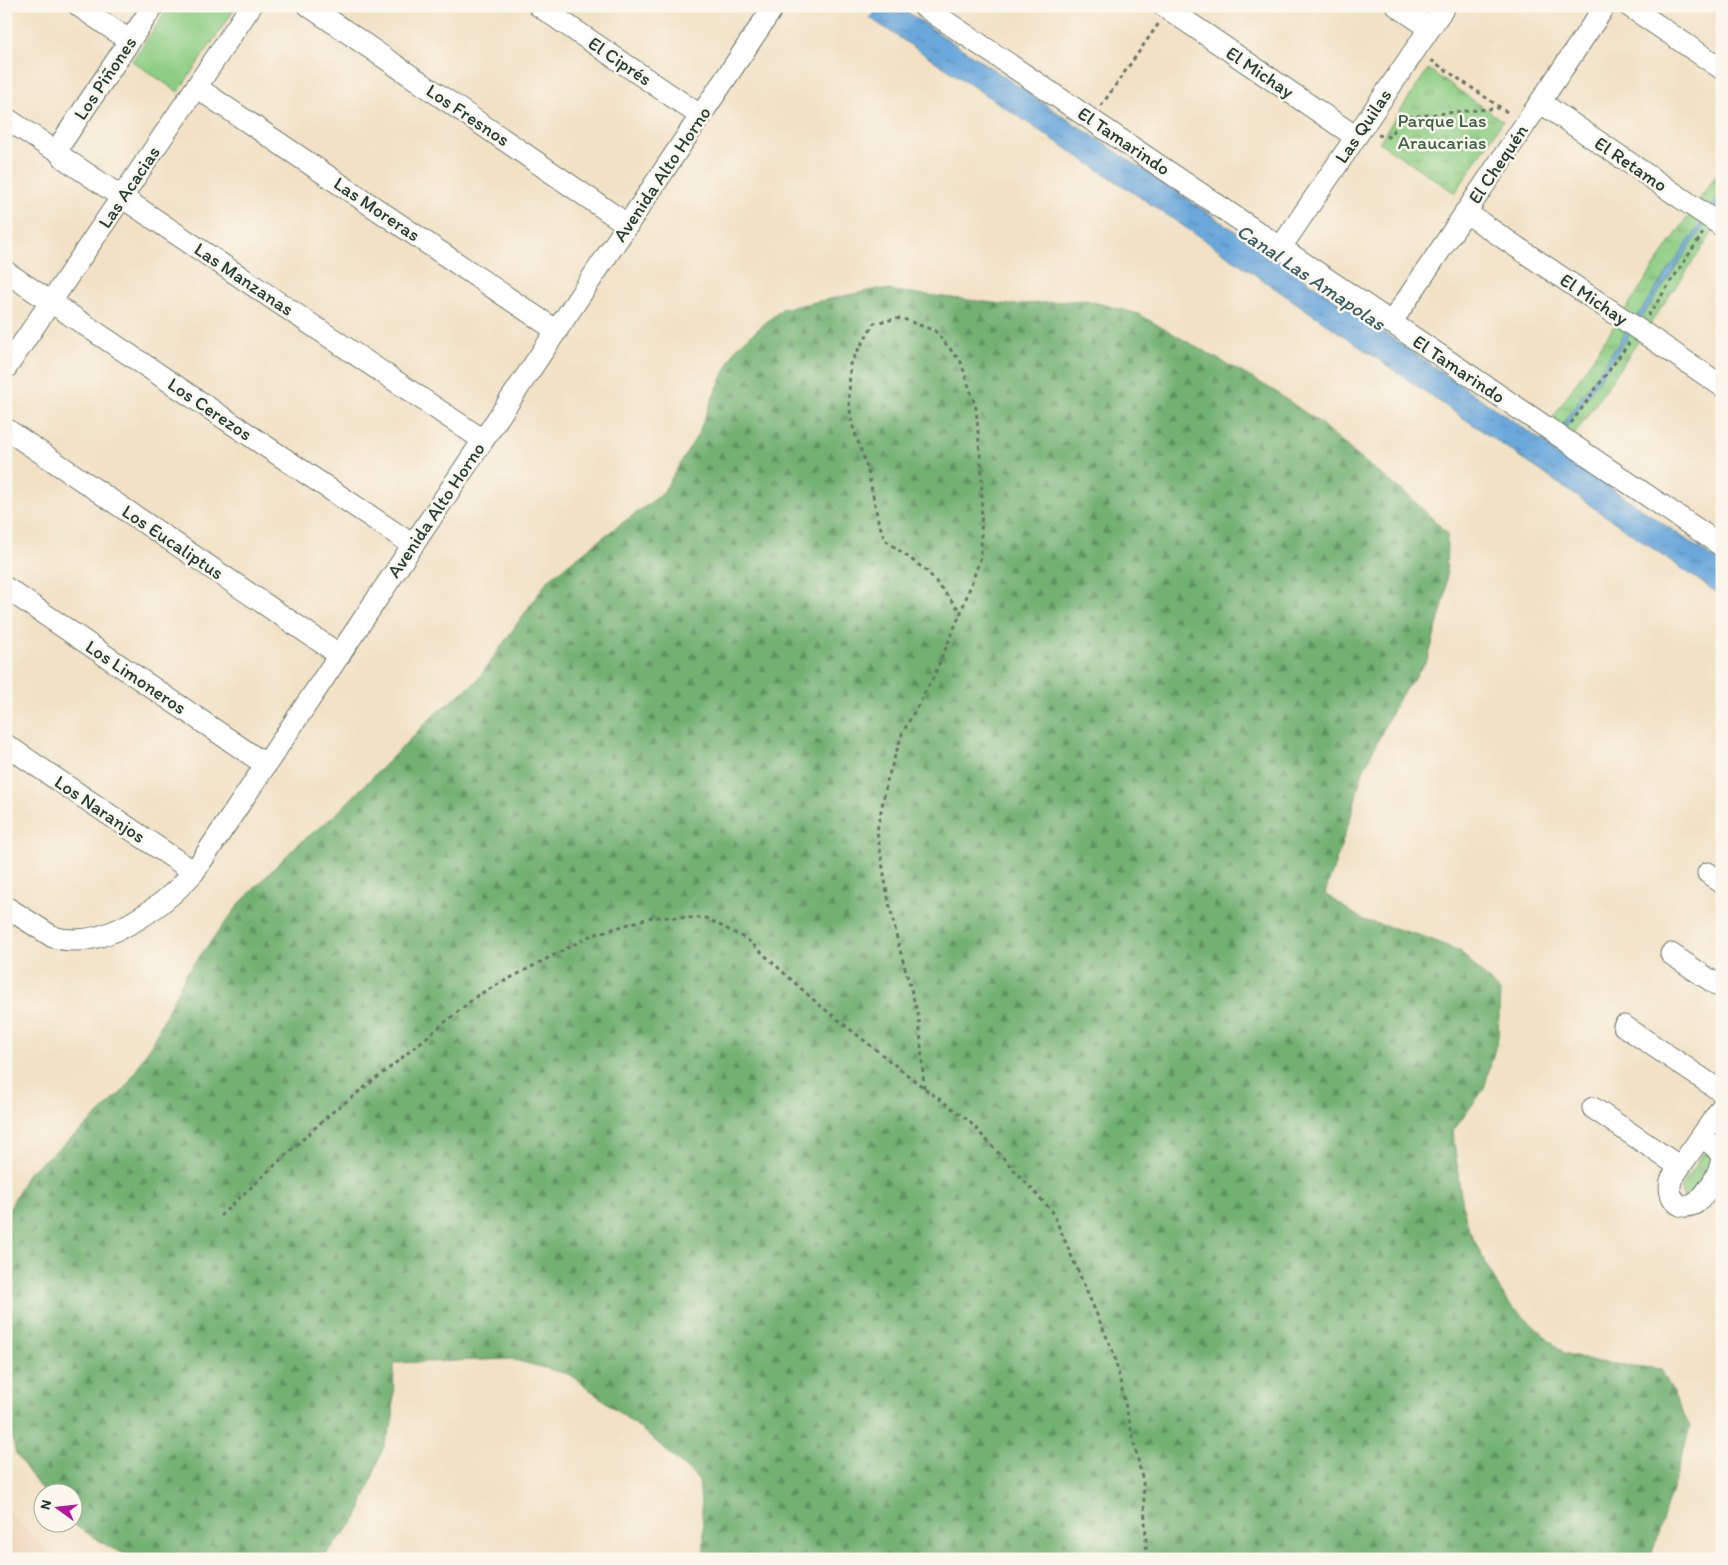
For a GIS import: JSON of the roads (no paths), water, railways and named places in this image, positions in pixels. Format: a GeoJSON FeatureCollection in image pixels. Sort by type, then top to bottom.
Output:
{"type":"FeatureCollection","features":[{"type":"Feature","properties":{"kind":"street"},"geometry":{"type":"LineString","coordinates":[[79,6],[130,41]]}},
{"type":"Feature","properties":{"kind":"street","name":"Los Piñones"},"geometry":{"type":"LineString","coordinates":[[55,148],[60,145],[153,6]]}},
{"type":"Feature","properties":{"kind":"street","name":"Las Acacias"},"geometry":{"type":"LineString","coordinates":[[6,368],[251,6]]}},
{"type":"Feature","properties":{"kind":"street","name":"Los Fresnos"},"geometry":{"type":"LineString","coordinates":[[309,6],[628,225]]}},
{"type":"Feature","properties":{"kind":"street","name":"El Ciprés"},"geometry":{"type":"LineString","coordinates":[[539,6],[700,116]]}},
{"type":"Feature","properties":{"kind":"street","name":"El Tamarindo"},"geometry":{"type":"LineString","coordinates":[[923,6],[1722,546]]}},
{"type":"Feature","properties":{"kind":"street"},"geometry":{"type":"LineString","coordinates":[[1397,6],[1430,28]]}},
{"type":"Feature","properties":{"kind":"street","name":"Las Quilas"},"geometry":{"type":"LineString","coordinates":[[1281,247],[1445,6]]}},
{"type":"Feature","properties":{"kind":"street","name":"El Chequén"},"geometry":{"type":"LineString","coordinates":[[1391,323],[1605,6]]}},
{"type":"Feature","properties":{"kind":"street"},"geometry":{"type":"LineString","coordinates":[[1629,6],[1722,69]]}},
{"type":"Feature","properties":{"kind":"street","name":"Avenida Alto Horno"},"geometry":{"type":"LineString","coordinates":[[6,907],[45,933],[62,940],[78,940],[118,929],[152,910],[181,886],[194,872],[773,7]]}},
{"type":"Feature","properties":{"kind":"street","name":"El Michay"},"geometry":{"type":"LineString","coordinates":[[1166,8],[1360,131]]}},
{"type":"Feature","properties":{"kind":"street","name":"Las Moreras"},"geometry":{"type":"LineString","coordinates":[[196,87],[557,331]]}},
{"type":"Feature","properties":{"kind":"street","name":"El Retamo"},"geometry":{"type":"LineString","coordinates":[[1540,102],[1717,223]]}},
{"type":"Feature","properties":{"kind":"street","name":"Las Manzanas"},"geometry":{"type":"LineString","coordinates":[[6,118],[49,147],[55,148],[65,159],[484,440]]}},
{"type":"Feature","properties":{"kind":"street","name":"El Michay"},"geometry":{"type":"LineString","coordinates":[[1466,212],[1722,386]]}},
{"type":"Feature","properties":{"kind":"street","name":"Los Cerezos"},"geometry":{"type":"LineString","coordinates":[[6,272],[413,545]]}},
{"type":"Feature","properties":{"kind":"street","name":"Los Eucaliptus"},"geometry":{"type":"LineString","coordinates":[[6,429],[340,654]]}},
{"type":"Feature","properties":{"kind":"street","name":"Los Limoneros"},"geometry":{"type":"LineString","coordinates":[[6,588],[266,765]]}},
{"type":"Feature","properties":{"kind":"street","name":"Los Naranjos"},"geometry":{"type":"LineString","coordinates":[[6,745],[194,872]]}},
{"type":"Feature","properties":{"kind":"street"},"geometry":{"type":"LineString","coordinates":[[1671,954],[1722,988]]}},
{"type":"Feature","properties":{"kind":"street"},"geometry":{"type":"LineString","coordinates":[[1624,1026],[1722,1092]]}},
{"type":"Feature","properties":{"kind":"street"},"geometry":{"type":"LineString","coordinates":[[1701,1137],[1721,1155],[1721,1164],[1718,1172],[1698,1202],[1686,1206],[1674,1200],[1670,1192],[1670,1182],[1680,1167],[1701,1137],[1722,1107]]}},
{"type":"Feature","properties":{"kind":"street"},"geometry":{"type":"LineString","coordinates":[[1593,1108],[1680,1167]]}},
{"type":"Feature","properties":{"kind":"water"},"geometry":{"type":"Polygon","coordinates":[[[879,6],[898,6],[1235,231],[1722,564],[1722,596],[1218,249],[870,18],[879,6]]]}},
{"type":"Feature","properties":{"kind":"water"},"geometry":{"type":"Polygon","coordinates":[[[1722,193],[1722,200],[1553,446],[1549,444],[1722,193]]]}},
{"type":"Feature","properties":{"kind":"park label","name":"Parque Las Araucarias"},"geometry":{"type":"Point","coordinates":[1442,131]}},
{"type":"Feature","properties":{"kind":"water label","name":"Canal Las Amapolas"},"geometry":{"type":"Point","coordinates":[1311,277]}}]}
